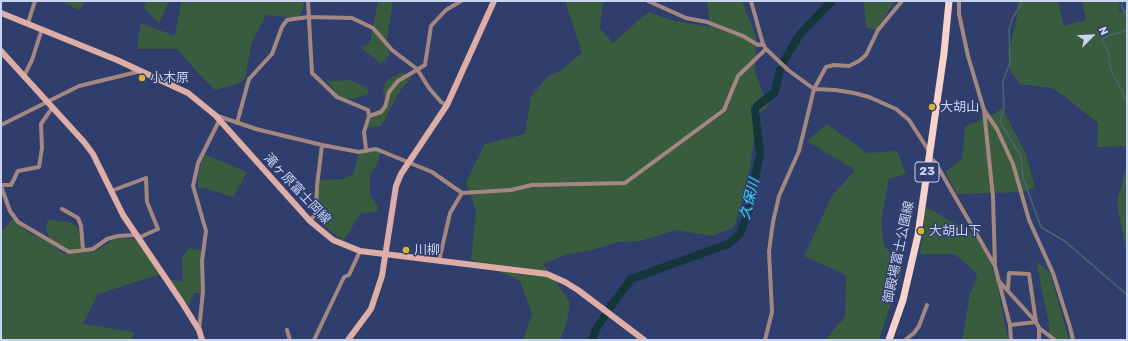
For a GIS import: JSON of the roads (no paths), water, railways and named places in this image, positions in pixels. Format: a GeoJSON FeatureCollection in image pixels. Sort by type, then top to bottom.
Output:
{"type":"FeatureCollection","features":[{"type":"Feature","properties":{"kind":"main road"},"geometry":{"type":"LineString","coordinates":[[348,340],[373,303],[382,276],[396,186],[409,162],[447,105],[494,1]]}},
{"type":"Feature","properties":{"kind":"main road","name":"御殿場富士公園線"},"geometry":{"type":"LineString","coordinates":[[889,340],[903,300],[915,250],[949,1]]}},
{"type":"Feature","properties":{"kind":"main road","name":"滝ヶ原富士岡線"},"geometry":{"type":"LineString","coordinates":[[1,12],[142,71],[188,93],[217,118],[310,221],[334,240],[360,251],[539,272],[555,277],[578,290],[644,340]]}},
{"type":"Feature","properties":{"kind":"main road"},"geometry":{"type":"LineString","coordinates":[[1,51],[84,142],[93,154],[111,191],[137,237],[199,330],[202,340]]}},
{"type":"Feature","properties":{"kind":"street"},"geometry":{"type":"LineString","coordinates":[[28,23],[35,1]]}},
{"type":"Feature","properties":{"kind":"street"},"geometry":{"type":"LineString","coordinates":[[308,1],[312,73],[337,97],[368,110],[369,116],[364,132],[366,149]]}},
{"type":"Feature","properties":{"kind":"street"},"geometry":{"type":"LineString","coordinates":[[369,116],[381,112],[385,107],[389,92],[398,81],[425,65],[431,26],[446,10],[461,1]]}},
{"type":"Feature","properties":{"kind":"street"},"geometry":{"type":"LineString","coordinates":[[648,1],[686,18],[706,22],[743,36],[758,45],[763,44]]}},
{"type":"Feature","properties":{"kind":"street"},"geometry":{"type":"LineString","coordinates":[[751,1],[766,50],[788,70],[814,89],[835,90],[869,97],[896,109],[909,120],[935,162],[994,266],[1010,325],[1011,340]]}},
{"type":"Feature","properties":{"kind":"street"},"geometry":{"type":"LineString","coordinates":[[765,340],[772,312],[768,252],[773,222],[779,196],[799,151],[814,89],[826,67],[834,65],[849,66],[862,58],[878,30],[902,1]]}},
{"type":"Feature","properties":{"kind":"street"},"geometry":{"type":"LineString","coordinates":[[959,1],[959,14],[968,56],[984,110],[993,197],[994,266]]}},
{"type":"Feature","properties":{"kind":"street"},"geometry":{"type":"LineString","coordinates":[[237,122],[249,79],[272,54],[282,27],[287,20],[308,17],[352,18],[373,28],[392,50],[417,69],[429,88],[441,102],[447,105]]}},
{"type":"Feature","properties":{"kind":"street"},"geometry":{"type":"LineString","coordinates":[[24,76],[32,60],[42,29]]}},
{"type":"Feature","properties":{"kind":"street"},"geometry":{"type":"LineString","coordinates":[[199,330],[203,291],[202,261],[206,231],[193,186],[198,163],[217,118],[322,145],[359,152],[366,149],[376,149],[432,172],[462,193],[511,190],[532,185],[625,183],[724,110],[738,76],[766,50]]}},
{"type":"Feature","properties":{"kind":"street"},"geometry":{"type":"LineString","coordinates":[[1,125],[79,86],[142,71]]}},
{"type":"Feature","properties":{"kind":"street"},"geometry":{"type":"LineString","coordinates":[[52,108],[41,124],[42,148],[39,167],[18,171],[11,185],[1,185],[10,211],[18,222],[69,252],[93,249],[108,239],[137,237],[158,229],[147,202],[146,178],[111,191]]}},
{"type":"Feature","properties":{"kind":"street"},"geometry":{"type":"LineString","coordinates":[[984,110],[997,129],[1013,164],[1029,220],[1053,273],[1073,340]]}},
{"type":"Feature","properties":{"kind":"street"},"geometry":{"type":"LineString","coordinates":[[310,221],[316,214],[318,166],[322,145]]}},
{"type":"Feature","properties":{"kind":"street"},"geometry":{"type":"LineString","coordinates":[[439,260],[450,213],[462,193]]}},
{"type":"Feature","properties":{"kind":"street"},"geometry":{"type":"LineString","coordinates":[[62,209],[78,218],[81,226],[83,250]]}},
{"type":"Feature","properties":{"kind":"street"},"geometry":{"type":"LineString","coordinates":[[314,340],[344,277],[349,275],[360,251]]}},
{"type":"Feature","properties":{"kind":"street"},"geometry":{"type":"LineString","coordinates":[[1008,289],[1009,273],[1029,274],[1036,322]]}},
{"type":"Feature","properties":{"kind":"street"},"geometry":{"type":"LineString","coordinates":[[998,280],[1008,289],[1036,322],[1039,328],[1039,340]]}},
{"type":"Feature","properties":{"kind":"street"},"geometry":{"type":"LineString","coordinates":[[905,340],[914,333],[927,305]]}},
{"type":"Feature","properties":{"kind":"street"},"geometry":{"type":"LineString","coordinates":[[1010,325],[1036,322]]}},
{"type":"Feature","properties":{"kind":"street"},"geometry":{"type":"LineString","coordinates":[[1039,328],[1055,340]]}},
{"type":"Feature","properties":{"kind":"street"},"geometry":{"type":"LineString","coordinates":[[287,330],[290,340]]}},
{"type":"Feature","properties":{"kind":"waterway","name":"久保川"},"geometry":{"type":"LineString","coordinates":[[784,61],[800,34],[832,1]]}},
{"type":"Feature","properties":{"kind":"waterway"},"geometry":{"type":"LineString","coordinates":[[1023,1],[1012,19],[1009,30],[1010,63],[1003,81],[1004,109],[1000,122],[1021,156],[1023,178],[1041,227],[1066,242],[1127,295]]}},
{"type":"Feature","properties":{"kind":"waterway"},"geometry":{"type":"LineString","coordinates":[[1122,1],[1122,8],[1127,14]]}},
{"type":"Feature","properties":{"kind":"waterway"},"geometry":{"type":"LineString","coordinates":[[1127,29],[1107,36],[1102,40],[1108,52],[1111,70],[1127,101]]}},
{"type":"Feature","properties":{"kind":"waterway","name":"久保川"},"geometry":{"type":"LineString","coordinates":[[611,306],[631,279],[728,244],[740,234],[748,212],[760,154],[755,110],[757,106],[775,92],[780,70]]}},
{"type":"Feature","properties":{"kind":"waterway","name":"久保川"},"geometry":{"type":"LineString","coordinates":[[592,340],[596,329],[604,317]]}},
{"type":"Feature","properties":{"kind":"place","name":"小木原"},"geometry":{"type":"Point","coordinates":[142,78]}},
{"type":"Feature","properties":{"kind":"place","name":"大胡山"},"geometry":{"type":"Point","coordinates":[932,107]}},
{"type":"Feature","properties":{"kind":"place","name":"大胡山下"},"geometry":{"type":"Point","coordinates":[921,231]}},
{"type":"Feature","properties":{"kind":"place","name":"川柳"},"geometry":{"type":"Point","coordinates":[406,250]}}]}
